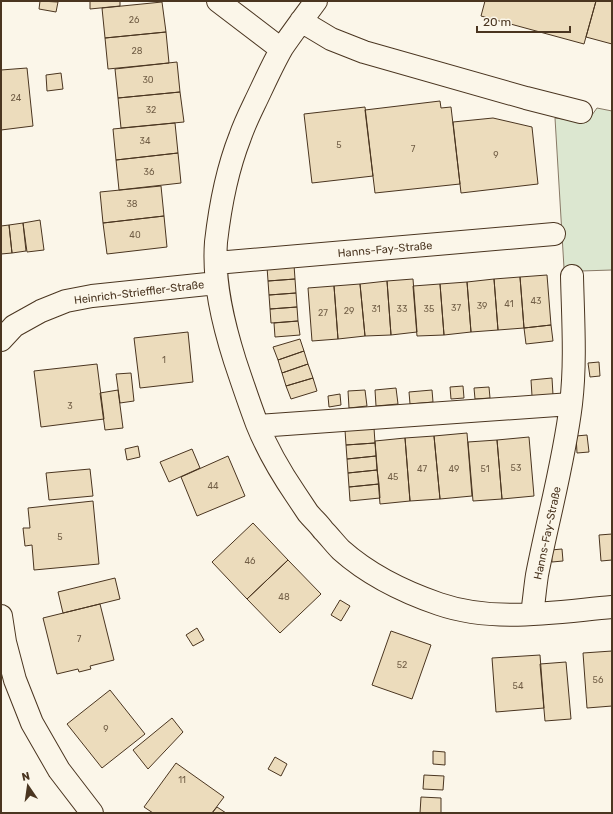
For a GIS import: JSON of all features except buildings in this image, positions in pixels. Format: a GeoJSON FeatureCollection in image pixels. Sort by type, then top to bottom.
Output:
{"type":"FeatureCollection","features":[{"type":"Feature","properties":{"kind":"street"},"geometry":{"type":"LineString","coordinates":[[218,1],[282,50]]}},
{"type":"Feature","properties":{"kind":"street"},"geometry":{"type":"LineString","coordinates":[[316,1],[282,50],[266,78],[240,137],[221,206],[216,244],[216,273],[223,317],[243,386],[258,426],[272,455],[308,513],[341,550],[369,571],[404,591],[441,605],[472,612],[500,615],[532,614],[612,607]]}},
{"type":"Feature","properties":{"kind":"street"},"geometry":{"type":"LineString","coordinates":[[301,21],[331,39],[364,52],[581,112]]}},
{"type":"Feature","properties":{"kind":"street","name":"Hanns-Fay-Straße"},"geometry":{"type":"LineString","coordinates":[[216,273],[554,234]]}},
{"type":"Feature","properties":{"kind":"street","name":"Heinrich-Strieffler-Straße"},"geometry":{"type":"LineString","coordinates":[[1,340],[14,326],[41,311],[66,301],[216,273]]}},
{"type":"Feature","properties":{"kind":"street","name":"Hanns-Fay-Straße"},"geometry":{"type":"LineString","coordinates":[[532,614],[539,568],[560,467],[571,404],[574,374],[572,276]]}},
{"type":"Feature","properties":{"kind":"street"},"geometry":{"type":"LineString","coordinates":[[258,426],[571,404]]}},
{"type":"Feature","properties":{"kind":"street"},"geometry":{"type":"LineString","coordinates":[[1,616],[5,642],[15,680],[32,723],[59,770],[92,813]]}},
{"type":"Feature","properties":{"kind":"green space"},"geometry":{"type":"Polygon","coordinates":[[[597,108],[612,111],[612,270],[581,271],[564,268],[555,118],[587,122],[597,108]]]}}]}
